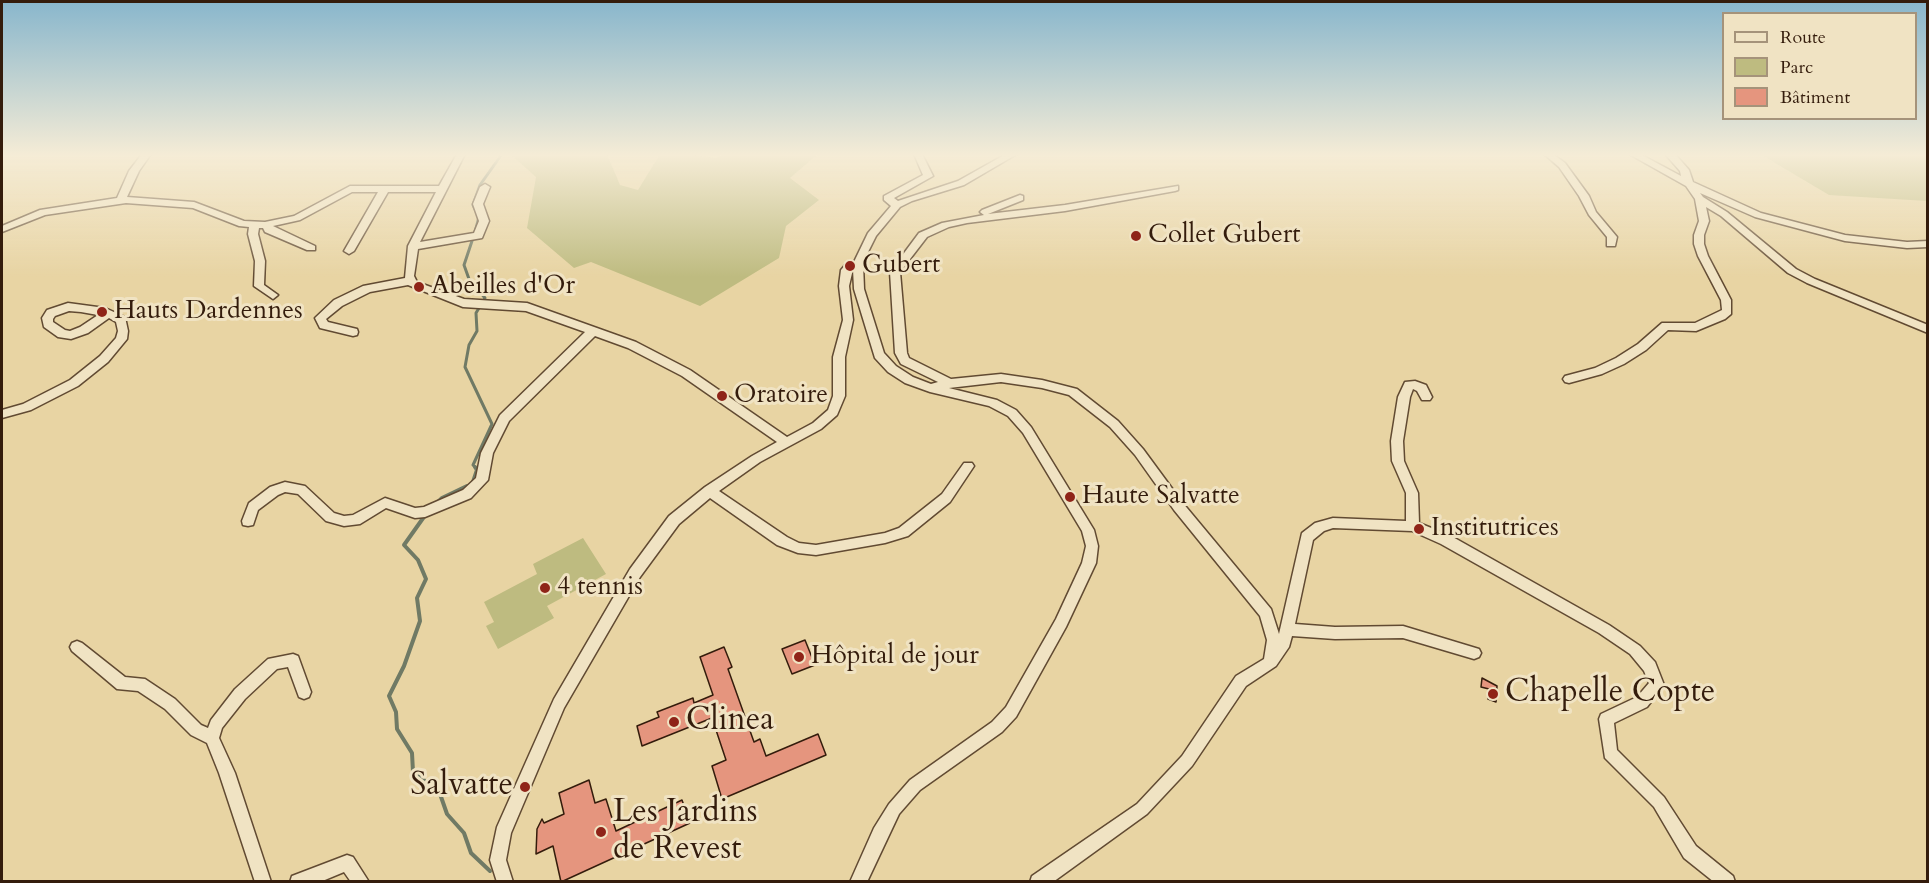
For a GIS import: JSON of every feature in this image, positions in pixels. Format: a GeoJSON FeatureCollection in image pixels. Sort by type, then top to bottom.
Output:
{"type":"FeatureCollection","features":[{"type":"Feature","properties":{"kind":"street"},"geometry":{"type":"LineString","coordinates":[[121,200],[123,195]]}},
{"type":"Feature","properties":{"kind":"street"},"geometry":{"type":"LineString","coordinates":[[2,229],[42,212],[121,200],[194,205],[243,224],[267,225],[303,215],[337,195]]}},
{"type":"Feature","properties":{"kind":"street"},"geometry":{"type":"LineString","coordinates":[[349,251],[381,195]]}},
{"type":"Feature","properties":{"kind":"street"},"geometry":{"type":"LineString","coordinates":[[410,281],[413,246],[439,195]]}},
{"type":"Feature","properties":{"kind":"street"},"geometry":{"type":"LineString","coordinates":[[413,246],[472,237],[480,233],[484,221],[478,204],[482,195]]}},
{"type":"Feature","properties":{"kind":"street"},"geometry":{"type":"LineString","coordinates":[[892,195],[887,198],[897,205]]}},
{"type":"Feature","properties":{"kind":"street"},"geometry":{"type":"LineString","coordinates":[[858,882],[894,809],[915,785],[980,740],[1011,712],[1083,579],[1092,546],[1089,530],[1082,517],[1027,430],[1012,413],[993,403],[930,388],[909,380],[892,369],[879,355],[859,289],[858,264],[872,235],[897,205],[921,195]]}},
{"type":"Feature","properties":{"kind":"street"},"geometry":{"type":"LineString","coordinates":[[950,383],[905,361],[901,352],[895,272],[923,236],[946,225],[967,220],[1065,208],[1135,195]]}},
{"type":"Feature","properties":{"kind":"street"},"geometry":{"type":"LineString","coordinates":[[1583,195],[1592,213],[1612,237],[1611,244]]}},
{"type":"Feature","properties":{"kind":"street"},"geometry":{"type":"LineString","coordinates":[[1697,195],[1722,212],[1782,263],[1805,278],[1928,329]]}},
{"type":"Feature","properties":{"kind":"street"},"geometry":{"type":"LineString","coordinates":[[1713,195],[1779,223],[1845,238],[1902,245],[1928,244]]}},
{"type":"Feature","properties":{"kind":"street"},"geometry":{"type":"LineString","coordinates":[[967,220],[1020,198]]}},
{"type":"Feature","properties":{"kind":"street"},"geometry":{"type":"LineString","coordinates":[[1569,379],[1591,374],[1620,361],[1642,347],[1666,326],[1696,327],[1727,311],[1726,300],[1703,256],[1700,244],[1699,235],[1704,221],[1700,199]]}},
{"type":"Feature","properties":{"kind":"street"},"geometry":{"type":"LineString","coordinates":[[267,225],[269,230],[311,248]]}},
{"type":"Feature","properties":{"kind":"street"},"geometry":{"type":"LineString","coordinates":[[254,226],[253,234],[260,261],[259,286],[273,295]]}},
{"type":"Feature","properties":{"kind":"street"},"geometry":{"type":"LineString","coordinates":[[505,882],[498,860],[504,833],[566,692],[635,573],[674,520],[710,491],[825,420],[838,403],[839,357],[848,320],[844,286],[846,270],[858,264]]}},
{"type":"Feature","properties":{"kind":"street"},"geometry":{"type":"LineString","coordinates":[[353,332],[324,325],[320,318],[331,307],[367,289],[410,281],[459,302],[522,305],[638,348],[686,373],[786,442]]}},
{"type":"Feature","properties":{"kind":"street"},"geometry":{"type":"LineString","coordinates":[[2,414],[27,407],[66,387],[104,359],[119,343],[123,331],[121,320],[109,313],[68,307],[51,313],[46,321],[62,334],[71,335],[84,330],[109,313]]}},
{"type":"Feature","properties":{"kind":"street"},"geometry":{"type":"LineString","coordinates":[[248,521],[253,507],[268,494],[285,487],[301,489],[336,520],[355,520],[385,503],[392,504],[408,513],[431,510],[467,494],[478,485],[484,474],[491,444],[504,418],[593,331]]}},
{"type":"Feature","properties":{"kind":"street"},"geometry":{"type":"LineString","coordinates":[[930,388],[950,383],[1000,378],[1042,384],[1073,392],[1113,424],[1139,452],[1178,506],[1266,613],[1274,639],[1271,662]]}},
{"type":"Feature","properties":{"kind":"street"},"geometry":{"type":"LineString","coordinates":[[1413,526],[1412,493],[1398,461],[1397,441],[1404,397],[1409,385],[1422,388],[1426,397]]}},
{"type":"Feature","properties":{"kind":"street"},"geometry":{"type":"LineString","coordinates":[[710,491],[782,541],[798,548],[816,550],[885,538],[903,532],[946,498],[968,466]]}},
{"type":"Feature","properties":{"kind":"street"},"geometry":{"type":"LineString","coordinates":[[1038,882],[1142,809],[1186,761],[1241,681],[1271,662],[1284,643],[1307,537],[1320,527],[1333,523],[1413,526],[1446,540],[1635,650],[1650,667],[1657,685],[1642,702],[1606,719],[1610,753],[1659,802],[1690,852],[1727,882]]}},
{"type":"Feature","properties":{"kind":"street"},"geometry":{"type":"LineString","coordinates":[[1286,630],[1335,633],[1403,632],[1474,653]]}},
{"type":"Feature","properties":{"kind":"street"},"geometry":{"type":"LineString","coordinates":[[77,647],[122,684],[140,684],[170,704],[196,729],[212,738],[227,773],[263,882]]}},
{"type":"Feature","properties":{"kind":"street"},"geometry":{"type":"LineString","coordinates":[[212,738],[216,725],[240,694],[273,663],[293,660],[304,692]]}},
{"type":"Feature","properties":{"kind":"street"},"geometry":{"type":"LineString","coordinates":[[298,882],[347,863],[361,882]]}},
{"type":"Feature","properties":{"kind":"green space"},"geometry":{"type":"Polygon","coordinates":[[[533,195],[813,195],[819,200],[786,226],[779,258],[700,306],[591,262],[574,268],[527,228],[533,195]]]}},
{"type":"Feature","properties":{"kind":"green space"},"geometry":{"type":"Polygon","coordinates":[[[1832,195],[1927,195],[1927,201],[1832,195]]]}},
{"type":"Feature","properties":{"kind":"green space","name":"4 tennis"},"geometry":{"type":"Polygon","coordinates":[[[583,538],[606,574],[547,606],[554,618],[498,649],[486,626],[494,622],[484,602],[537,574],[533,564],[583,538]]]}},
{"type":"Feature","properties":{"kind":"building","name":"Hôpital de jour"},"geometry":{"type":"Polygon","coordinates":[[[805,640],[815,665],[792,674],[782,649],[805,640]]]}},
{"type":"Feature","properties":{"kind":"building","name":"Clinea"},"geometry":{"type":"Polygon","coordinates":[[[724,647],[732,667],[728,669],[754,742],[760,739],[766,756],[818,734],[826,755],[722,799],[712,766],[726,760],[712,718],[642,746],[637,726],[659,717],[657,712],[693,698],[694,703],[713,695],[700,657],[724,647]]]}},
{"type":"Feature","properties":{"kind":"building","name":"Chapelle Copte"},"geometry":{"type":"Polygon","coordinates":[[[1482,678],[1497,686],[1496,702],[1488,699],[1489,689],[1481,687],[1482,678]]]}},
{"type":"Feature","properties":{"kind":"building","name":"Les Jardins de Revest"},"geometry":{"type":"Polygon","coordinates":[[[589,780],[595,803],[606,799],[616,831],[682,800],[690,823],[561,882],[553,846],[536,854],[537,829],[542,819],[544,823],[564,814],[559,793],[589,780]]]}},
{"type":"Feature","properties":{"kind":"waterway"},"geometry":{"type":"LineString","coordinates":[[475,232],[479,217],[473,205],[476,195]]}},
{"type":"Feature","properties":{"kind":"waterway"},"geometry":{"type":"LineString","coordinates":[[473,238],[464,265],[469,279],[485,298],[476,313],[477,331],[469,345],[465,367],[492,424],[473,465],[475,467]]}},
{"type":"Feature","properties":{"kind":"waterway"},"geometry":{"type":"LineString","coordinates":[[473,482],[477,470],[475,467]]}},
{"type":"Feature","properties":{"kind":"waterway"},"geometry":{"type":"LineString","coordinates":[[437,503],[442,498],[467,486]]}},
{"type":"Feature","properties":{"kind":"waterway"},"geometry":{"type":"LineString","coordinates":[[426,514],[404,545],[418,560],[426,579],[417,598],[420,621],[404,666],[389,696],[396,712],[397,729],[412,753],[413,772],[439,791],[447,814],[464,833],[471,853],[490,871]]}},
{"type":"Feature","properties":{"kind":"place","name":"Collet Gubert"},"geometry":{"type":"Point","coordinates":[1136,236]}},
{"type":"Feature","properties":{"kind":"place","name":"Gubert"},"geometry":{"type":"Point","coordinates":[850,266]}},
{"type":"Feature","properties":{"kind":"place","name":"Abeilles d'Or"},"geometry":{"type":"Point","coordinates":[419,287]}},
{"type":"Feature","properties":{"kind":"place","name":"Hauts Dardennes"},"geometry":{"type":"Point","coordinates":[102,312]}},
{"type":"Feature","properties":{"kind":"place","name":"Oratoire"},"geometry":{"type":"Point","coordinates":[722,396]}},
{"type":"Feature","properties":{"kind":"place","name":"Haute Salvatte"},"geometry":{"type":"Point","coordinates":[1070,497]}},
{"type":"Feature","properties":{"kind":"place","name":"Institutrices"},"geometry":{"type":"Point","coordinates":[1419,529]}},
{"type":"Feature","properties":{"kind":"place","name":"4 tennis"},"geometry":{"type":"Point","coordinates":[545,588]}},
{"type":"Feature","properties":{"kind":"place","name":"Hôpital de jour"},"geometry":{"type":"Point","coordinates":[799,657]}},
{"type":"Feature","properties":{"kind":"place","name":"Chapelle Copte"},"geometry":{"type":"Point","coordinates":[1493,694]}},
{"type":"Feature","properties":{"kind":"place","name":"Clinea"},"geometry":{"type":"Point","coordinates":[674,722]}},
{"type":"Feature","properties":{"kind":"place","name":"Salvatte"},"geometry":{"type":"Point","coordinates":[525,787]}},
{"type":"Feature","properties":{"kind":"place","name":"Les Jardins de Revest"},"geometry":{"type":"Point","coordinates":[601,832]}}]}
